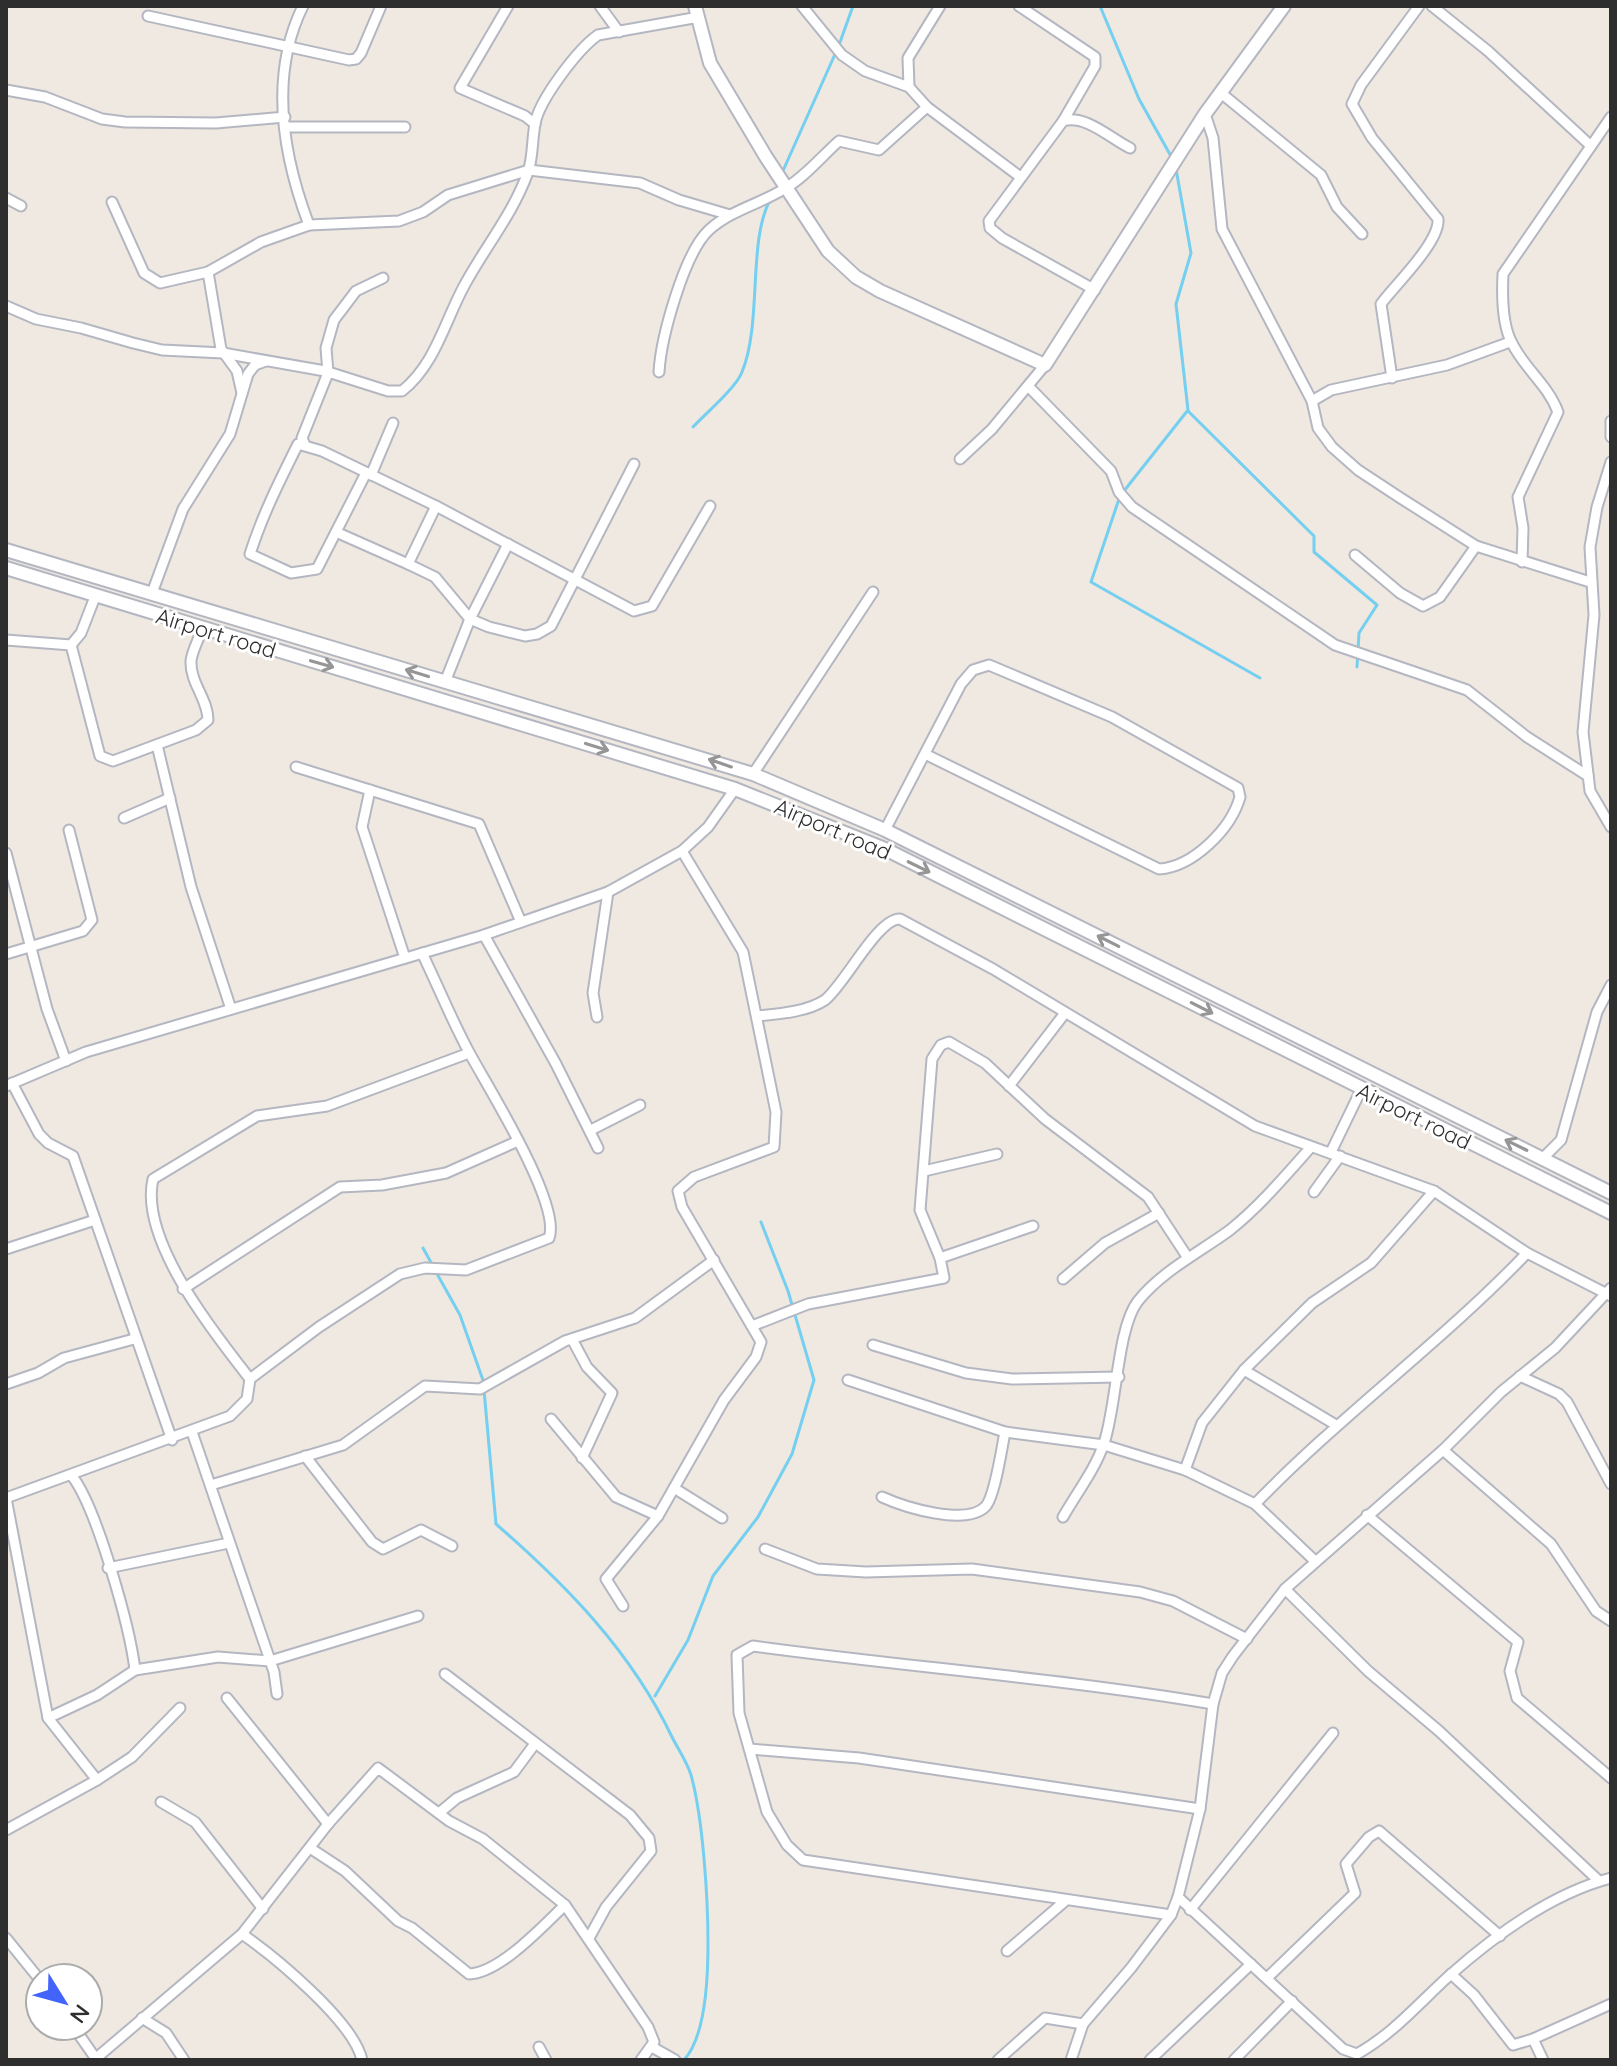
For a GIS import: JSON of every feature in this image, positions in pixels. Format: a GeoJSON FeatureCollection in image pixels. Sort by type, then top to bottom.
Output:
{"type":"FeatureCollection","features":[{"type":"Feature","properties":{"kind":"main road"},"geometry":{"type":"LineString","coordinates":[[697,12],[710,63],[828,251],[856,277],[1045,365],[1205,114],[1284,6]]}},
{"type":"Feature","properties":{"kind":"main road","name":"Airport road"},"geometry":{"type":"LineString","coordinates":[[6,550],[554,716],[698,755],[753,774],[885,830],[1611,1193]]}},
{"type":"Feature","properties":{"kind":"main road"},"geometry":{"type":"LineString","coordinates":[[37,578],[43,561]]}},
{"type":"Feature","properties":{"kind":"main road","name":"Airport road"},"geometry":{"type":"LineString","coordinates":[[6,568],[735,789],[885,849],[1611,1213]]}},
{"type":"Feature","properties":{"kind":"main road"},"geometry":{"type":"LineString","coordinates":[[548,733],[554,716]]}},
{"type":"Feature","properties":{"kind":"main road"},"geometry":{"type":"LineString","coordinates":[[1157,985],[1164,969]]}},
{"type":"Feature","properties":{"kind":"street"},"geometry":{"type":"LineString","coordinates":[[303,6],[286,46],[285,122],[295,187],[309,225]]}},
{"type":"Feature","properties":{"kind":"street"},"geometry":{"type":"LineString","coordinates":[[148,16],[356,59],[381,6]]}},
{"type":"Feature","properties":{"kind":"street"},"geometry":{"type":"LineString","coordinates":[[508,6],[460,88],[525,116],[535,124]]}},
{"type":"Feature","properties":{"kind":"street"},"geometry":{"type":"LineString","coordinates":[[600,6],[619,32]]}},
{"type":"Feature","properties":{"kind":"street"},"geometry":{"type":"LineString","coordinates":[[802,6],[842,55],[865,71],[909,87],[927,107],[1019,176]]}},
{"type":"Feature","properties":{"kind":"street"},"geometry":{"type":"LineString","coordinates":[[909,87],[908,58],[940,6]]}},
{"type":"Feature","properties":{"kind":"street"},"geometry":{"type":"LineString","coordinates":[[1019,6],[1095,57],[1095,66],[1063,121],[1019,176],[989,221],[990,228],[1095,290]]}},
{"type":"Feature","properties":{"kind":"street"},"geometry":{"type":"LineString","coordinates":[[1392,378],[1380,317],[1381,304],[1429,244],[1439,228],[1438,219],[1372,138],[1352,104],[1361,85],[1419,6]]}},
{"type":"Feature","properties":{"kind":"street"},"geometry":{"type":"LineString","coordinates":[[1432,6],[1488,51],[1591,146]]}},
{"type":"Feature","properties":{"kind":"street"},"geometry":{"type":"LineString","coordinates":[[6,306],[36,319],[162,350],[223,353],[328,373],[388,391],[402,391],[413,383],[435,349],[465,284],[499,233],[529,170],[535,124],[543,103],[587,43],[598,35],[697,12]]}},
{"type":"Feature","properties":{"kind":"street"},"geometry":{"type":"LineString","coordinates":[[6,90],[45,97],[102,119],[125,122],[285,122],[405,127]]}},
{"type":"Feature","properties":{"kind":"street"},"geometry":{"type":"LineString","coordinates":[[1221,93],[1321,175],[1337,207],[1362,234]]}},
{"type":"Feature","properties":{"kind":"street"},"geometry":{"type":"LineString","coordinates":[[659,372],[660,350],[696,244],[730,215],[787,188],[839,141],[879,150],[927,107]]}},
{"type":"Feature","properties":{"kind":"street"},"geometry":{"type":"LineString","coordinates":[[1205,114],[1213,138],[1222,229],[1312,401],[1318,428],[1358,470],[1476,546],[1590,582]]}},
{"type":"Feature","properties":{"kind":"street"},"geometry":{"type":"LineString","coordinates":[[1522,562],[1523,528],[1518,497],[1558,412],[1553,398],[1510,342],[1502,298],[1503,274],[1531,230],[1568,184],[1611,117]]}},
{"type":"Feature","properties":{"kind":"street"},"geometry":{"type":"LineString","coordinates":[[1063,121],[1074,118],[1083,121],[1130,148]]}},
{"type":"Feature","properties":{"kind":"street"},"geometry":{"type":"LineString","coordinates":[[112,202],[137,260],[152,280],[160,283],[208,272],[261,242],[309,225],[399,221],[423,212],[459,190],[529,170],[640,183],[679,200],[730,215]]}},
{"type":"Feature","properties":{"kind":"street"},"geometry":{"type":"LineString","coordinates":[[6,198],[21,206]]}},
{"type":"Feature","properties":{"kind":"street"},"geometry":{"type":"LineString","coordinates":[[208,272],[223,353],[237,371],[243,396]]}},
{"type":"Feature","properties":{"kind":"street"},"geometry":{"type":"LineString","coordinates":[[383,278],[356,291],[328,332],[328,373],[302,443],[436,506],[634,611],[652,606],[710,506]]}},
{"type":"Feature","properties":{"kind":"street"},"geometry":{"type":"LineString","coordinates":[[1312,401],[1331,390],[1447,365],[1510,342]]}},
{"type":"Feature","properties":{"kind":"street"},"geometry":{"type":"LineString","coordinates":[[152,593],[183,509],[230,434],[248,374],[255,365],[266,361]]}},
{"type":"Feature","properties":{"kind":"street"},"geometry":{"type":"LineString","coordinates":[[960,459],[992,429],[1045,365]]}},
{"type":"Feature","properties":{"kind":"street"},"geometry":{"type":"LineString","coordinates":[[1028,386],[1111,471],[1119,492],[1132,507],[1335,645],[1467,690],[1527,737],[1588,776]]}},
{"type":"Feature","properties":{"kind":"street"},"geometry":{"type":"LineString","coordinates":[[1611,421],[1611,437]]}},
{"type":"Feature","properties":{"kind":"street"},"geometry":{"type":"LineString","coordinates":[[307,446],[298,444],[275,498],[261,520],[250,554],[291,573],[317,569],[393,423]]}},
{"type":"Feature","properties":{"kind":"street"},"geometry":{"type":"LineString","coordinates":[[1611,462],[1597,507],[1590,547],[1594,615],[1583,732],[1590,791],[1611,827]]}},
{"type":"Feature","properties":{"kind":"street"},"geometry":{"type":"LineString","coordinates":[[336,532],[435,577],[470,619],[525,636],[537,634],[551,626],[634,464]]}},
{"type":"Feature","properties":{"kind":"street"},"geometry":{"type":"LineString","coordinates":[[408,564],[436,506]]}},
{"type":"Feature","properties":{"kind":"street"},"geometry":{"type":"LineString","coordinates":[[445,682],[470,619],[508,544]]}},
{"type":"Feature","properties":{"kind":"street"},"geometry":{"type":"LineString","coordinates":[[1355,555],[1400,593],[1423,606],[1440,597],[1476,546]]}},
{"type":"Feature","properties":{"kind":"street"},"geometry":{"type":"LineString","coordinates":[[753,774],[873,592]]}},
{"type":"Feature","properties":{"kind":"street"},"geometry":{"type":"LineString","coordinates":[[71,645],[81,633],[95,597]]}},
{"type":"Feature","properties":{"kind":"street"},"geometry":{"type":"LineString","coordinates":[[71,645],[100,756],[113,761],[196,730],[208,720],[208,707],[194,679],[191,661],[202,629]]}},
{"type":"Feature","properties":{"kind":"street"},"geometry":{"type":"LineString","coordinates":[[6,640],[71,645]]}},
{"type":"Feature","properties":{"kind":"street"},"geometry":{"type":"LineString","coordinates":[[885,830],[927,755],[961,684],[973,670],[989,665],[1112,717],[1238,788],[1240,797],[1225,828],[1196,855],[1175,868],[1159,869],[927,755]]}},
{"type":"Feature","properties":{"kind":"street"},"geometry":{"type":"LineString","coordinates":[[157,745],[191,887],[231,1009]]}},
{"type":"Feature","properties":{"kind":"street"},"geometry":{"type":"LineString","coordinates":[[296,767],[479,824],[521,922]]}},
{"type":"Feature","properties":{"kind":"street"},"geometry":{"type":"LineString","coordinates":[[172,1440],[134,1339],[73,1156],[48,1143],[39,1134],[9,1084],[66,1061],[484,935],[608,892],[682,851],[708,827],[735,789]]}},
{"type":"Feature","properties":{"kind":"street"},"geometry":{"type":"LineString","coordinates":[[370,790],[362,827],[405,958]]}},
{"type":"Feature","properties":{"kind":"street"},"geometry":{"type":"LineString","coordinates":[[124,818],[170,798]]}},
{"type":"Feature","properties":{"kind":"street"},"geometry":{"type":"LineString","coordinates":[[6,954],[83,931],[90,926],[92,920],[69,830]]}},
{"type":"Feature","properties":{"kind":"street"},"geometry":{"type":"LineString","coordinates":[[623,1606],[606,1579],[658,1516],[724,1400],[756,1357],[761,1342],[682,1207],[678,1191],[694,1177],[774,1147],[776,1112],[743,952],[682,851]]}},
{"type":"Feature","properties":{"kind":"street"},"geometry":{"type":"LineString","coordinates":[[6,853],[11,889],[66,1061]]}},
{"type":"Feature","properties":{"kind":"street"},"geometry":{"type":"LineString","coordinates":[[597,1017],[593,993],[608,892]]}},
{"type":"Feature","properties":{"kind":"street"},"geometry":{"type":"LineString","coordinates":[[758,1016],[787,1013],[824,1000],[884,924],[894,919],[993,969],[1255,1126],[1434,1191],[1527,1253],[1610,1293],[1555,1348],[1520,1376],[1443,1450],[1285,1589],[1222,1673],[1213,1704],[1200,1809],[1171,1915],[1083,2024],[1071,2060]]}},
{"type":"Feature","properties":{"kind":"street"},"geometry":{"type":"LineString","coordinates":[[484,935],[598,1148]]}},
{"type":"Feature","properties":{"kind":"street"},"geometry":{"type":"LineString","coordinates":[[97,1780],[48,1718],[6,1498],[172,1440],[237,1410],[247,1399],[250,1379],[319,1327],[400,1274],[425,1268],[466,1270],[549,1238],[553,1222],[518,1141],[469,1053],[422,953]]}},
{"type":"Feature","properties":{"kind":"street"},"geometry":{"type":"LineString","coordinates":[[1543,1158],[1561,1140],[1597,1012],[1611,985]]}},
{"type":"Feature","properties":{"kind":"street"},"geometry":{"type":"LineString","coordinates":[[1009,1086],[1065,1013]]}},
{"type":"Feature","properties":{"kind":"street"},"geometry":{"type":"LineString","coordinates":[[752,1326],[808,1304],[944,1278],[940,1258],[920,1210],[932,1059],[941,1045],[949,1042],[964,1047],[1045,1119],[1138,1188],[1159,1213],[1188,1258]]}},
{"type":"Feature","properties":{"kind":"street"},"geometry":{"type":"LineString","coordinates":[[250,1379],[183,1289],[150,1204],[153,1179],[257,1116],[327,1106],[469,1053]]}},
{"type":"Feature","properties":{"kind":"street"},"geometry":{"type":"LineString","coordinates":[[1314,1192],[1336,1154],[1361,1090]]}},
{"type":"Feature","properties":{"kind":"street"},"geometry":{"type":"LineString","coordinates":[[591,1130],[640,1105]]}},
{"type":"Feature","properties":{"kind":"street"},"geometry":{"type":"LineString","coordinates":[[183,1289],[340,1187],[382,1185],[446,1173],[518,1141]]}},
{"type":"Feature","properties":{"kind":"street"},"geometry":{"type":"LineString","coordinates":[[1063,1517],[1104,1445],[1119,1377],[1123,1334],[1137,1302],[1265,1198],[1311,1147]]}},
{"type":"Feature","properties":{"kind":"street"},"geometry":{"type":"LineString","coordinates":[[924,1171],[997,1154]]}},
{"type":"Feature","properties":{"kind":"street"},"geometry":{"type":"LineString","coordinates":[[1185,1470],[1202,1423],[1244,1370],[1312,1303],[1371,1263],[1434,1191]]}},
{"type":"Feature","properties":{"kind":"street"},"geometry":{"type":"LineString","coordinates":[[1063,1279],[1105,1243],[1159,1213]]}},
{"type":"Feature","properties":{"kind":"street"},"geometry":{"type":"LineString","coordinates":[[6,1249],[95,1220]]}},
{"type":"Feature","properties":{"kind":"street"},"geometry":{"type":"LineString","coordinates":[[940,1258],[1033,1226]]}},
{"type":"Feature","properties":{"kind":"street"},"geometry":{"type":"LineString","coordinates":[[1255,1504],[1336,1425],[1449,1331],[1527,1253]]}},
{"type":"Feature","properties":{"kind":"street"},"geometry":{"type":"LineString","coordinates":[[211,1485],[343,1445],[425,1386],[480,1389],[572,1339],[635,1318],[714,1260]]}},
{"type":"Feature","properties":{"kind":"street"},"geometry":{"type":"LineString","coordinates":[[6,1384],[38,1373],[64,1358],[134,1339]]}},
{"type":"Feature","properties":{"kind":"street"},"geometry":{"type":"LineString","coordinates":[[572,1339],[587,1367],[612,1393],[582,1458]]}},
{"type":"Feature","properties":{"kind":"street"},"geometry":{"type":"LineString","coordinates":[[873,1345],[966,1373],[1012,1379],[1119,1377]]}},
{"type":"Feature","properties":{"kind":"street"},"geometry":{"type":"LineString","coordinates":[[1244,1370],[1336,1425]]}},
{"type":"Feature","properties":{"kind":"street"},"geometry":{"type":"LineString","coordinates":[[1520,1376],[1559,1394],[1567,1402],[1611,1484]]}},
{"type":"Feature","properties":{"kind":"street"},"geometry":{"type":"LineString","coordinates":[[848,1380],[1005,1432],[1104,1445],[1185,1470],[1255,1504],[1315,1561]]}},
{"type":"Feature","properties":{"kind":"street"},"geometry":{"type":"LineString","coordinates":[[551,1419],[616,1497],[658,1516]]}},
{"type":"Feature","properties":{"kind":"street"},"geometry":{"type":"LineString","coordinates":[[192,1432],[270,1661],[277,1694]]}},
{"type":"Feature","properties":{"kind":"street"},"geometry":{"type":"LineString","coordinates":[[882,1497],[933,1514],[979,1511],[988,1503],[1005,1432]]}},
{"type":"Feature","properties":{"kind":"street"},"geometry":{"type":"LineString","coordinates":[[1443,1450],[1551,1544],[1596,1611],[1611,1621]]}},
{"type":"Feature","properties":{"kind":"street"},"geometry":{"type":"LineString","coordinates":[[305,1456],[372,1542],[383,1549],[421,1530],[452,1546]]}},
{"type":"Feature","properties":{"kind":"street"},"geometry":{"type":"LineString","coordinates":[[72,1476],[91,1509],[130,1637],[135,1670]]}},
{"type":"Feature","properties":{"kind":"street"},"geometry":{"type":"LineString","coordinates":[[674,1488],[722,1518]]}},
{"type":"Feature","properties":{"kind":"street"},"geometry":{"type":"LineString","coordinates":[[1367,1515],[1518,1642],[1510,1671],[1517,1698],[1611,1778]]}},
{"type":"Feature","properties":{"kind":"street"},"geometry":{"type":"LineString","coordinates":[[108,1568],[229,1543]]}},
{"type":"Feature","properties":{"kind":"street"},"geometry":{"type":"LineString","coordinates":[[765,1549],[817,1569],[866,1572],[972,1569],[1140,1592],[1173,1601],[1247,1639]]}},
{"type":"Feature","properties":{"kind":"street"},"geometry":{"type":"LineString","coordinates":[[1285,1589],[1368,1671],[1470,1760],[1599,1881]]}},
{"type":"Feature","properties":{"kind":"street"},"geometry":{"type":"LineString","coordinates":[[48,1718],[97,1695],[135,1670],[218,1657],[270,1661],[418,1616]]}},
{"type":"Feature","properties":{"kind":"street"},"geometry":{"type":"LineString","coordinates":[[1171,1915],[803,1860],[787,1845],[767,1812],[739,1713],[737,1655],[753,1646],[896,1665],[1121,1688],[1213,1704]]}},
{"type":"Feature","properties":{"kind":"street"},"geometry":{"type":"LineString","coordinates":[[445,1674],[534,1745],[630,1815],[649,1838],[651,1851],[606,1907],[589,1938]]}},
{"type":"Feature","properties":{"kind":"street"},"geometry":{"type":"LineString","coordinates":[[227,1698],[328,1824]]}},
{"type":"Feature","properties":{"kind":"street"},"geometry":{"type":"LineString","coordinates":[[6,1830],[132,1757],[180,1708]]}},
{"type":"Feature","properties":{"kind":"street"},"geometry":{"type":"LineString","coordinates":[[1190,1910],[1333,1733]]}},
{"type":"Feature","properties":{"kind":"street"},"geometry":{"type":"LineString","coordinates":[[439,1813],[457,1798],[514,1772],[534,1745]]}},
{"type":"Feature","properties":{"kind":"street"},"geometry":{"type":"LineString","coordinates":[[750,1749],[859,1758],[1200,1809]]}},
{"type":"Feature","properties":{"kind":"street"},"geometry":{"type":"LineString","coordinates":[[84,2042],[95,2059],[242,1934],[328,1824],[378,1768],[439,1813],[483,1839],[565,1905],[648,2027],[654,2042],[641,2060]]}},
{"type":"Feature","properties":{"kind":"street"},"geometry":{"type":"LineString","coordinates":[[161,1802],[195,1822],[263,1909]]}},
{"type":"Feature","properties":{"kind":"street"},"geometry":{"type":"LineString","coordinates":[[1267,1978],[1355,1893],[1346,1864],[1369,1837],[1379,1831],[1500,1936]]}},
{"type":"Feature","properties":{"kind":"street"},"geometry":{"type":"LineString","coordinates":[[310,1848],[345,1871],[398,1921],[412,1928],[469,1974],[477,1974],[519,1948],[565,1905]]}},
{"type":"Feature","properties":{"kind":"street"},"geometry":{"type":"LineString","coordinates":[[1178,1897],[1292,2001],[1343,2055],[1357,2054],[1380,2041],[1451,1974],[1500,1936],[1552,1902],[1611,1878]]}},
{"type":"Feature","properties":{"kind":"street"},"geometry":{"type":"LineString","coordinates":[[1007,1951],[1065,1901]]}},
{"type":"Feature","properties":{"kind":"street"},"geometry":{"type":"LineString","coordinates":[[242,1934],[294,1975],[337,2019],[362,2060]]}},
{"type":"Feature","properties":{"kind":"street"},"geometry":{"type":"LineString","coordinates":[[6,1938],[25,1962]]}},
{"type":"Feature","properties":{"kind":"street"},"geometry":{"type":"LineString","coordinates":[[1150,2060],[1251,1964]]}},
{"type":"Feature","properties":{"kind":"street"},"geometry":{"type":"LineString","coordinates":[[1451,1974],[1474,1995],[1513,2045],[1611,2004]]}},
{"type":"Feature","properties":{"kind":"street"},"geometry":{"type":"LineString","coordinates":[[1234,2060],[1292,2001]]}},
{"type":"Feature","properties":{"kind":"street"},"geometry":{"type":"LineString","coordinates":[[142,2018],[166,2033],[184,2060]]}},
{"type":"Feature","properties":{"kind":"street"},"geometry":{"type":"LineString","coordinates":[[998,2060],[1045,2018],[1083,2024]]}},
{"type":"Feature","properties":{"kind":"street"},"geometry":{"type":"LineString","coordinates":[[1533,2039],[1543,2060]]}},
{"type":"Feature","properties":{"kind":"street"},"geometry":{"type":"LineString","coordinates":[[539,2047],[546,2060]]}},
{"type":"Feature","properties":{"kind":"street"},"geometry":{"type":"LineString","coordinates":[[652,2047],[675,2060]]}},
{"type":"Feature","properties":{"kind":"waterway"},"geometry":{"type":"LineString","coordinates":[[839,45],[853,6]]}},
{"type":"Feature","properties":{"kind":"waterway"},"geometry":{"type":"LineString","coordinates":[[1100,6],[1139,99],[1172,158]]}},
{"type":"Feature","properties":{"kind":"waterway"},"geometry":{"type":"LineString","coordinates":[[782,173],[836,52]]}},
{"type":"Feature","properties":{"kind":"waterway"},"geometry":{"type":"LineString","coordinates":[[1176,169],[1191,253],[1176,304],[1188,410],[1120,496],[1091,582],[1260,678]]}},
{"type":"Feature","properties":{"kind":"waterway"},"geometry":{"type":"LineString","coordinates":[[693,427],[727,393],[742,372],[752,331],[759,240],[769,202]]}},
{"type":"Feature","properties":{"kind":"waterway"},"geometry":{"type":"LineString","coordinates":[[1188,411],[1314,536],[1314,552],[1377,605],[1359,633],[1357,667]]}},
{"type":"Feature","properties":{"kind":"waterway"},"geometry":{"type":"LineString","coordinates":[[655,1696],[688,1640],[713,1576],[758,1517],[792,1454],[814,1380],[788,1291],[761,1222]]}},
{"type":"Feature","properties":{"kind":"waterway"},"geometry":{"type":"LineString","coordinates":[[423,1248],[433,1266]]}},
{"type":"Feature","properties":{"kind":"waterway"},"geometry":{"type":"LineString","coordinates":[[436,1272],[460,1315],[484,1383]]}},
{"type":"Feature","properties":{"kind":"waterway"},"geometry":{"type":"LineString","coordinates":[[484,1390],[496,1524],[548,1571],[617,1648],[656,1706],[691,1775],[704,1858],[708,1957],[701,2021],[684,2060]]}}]}
